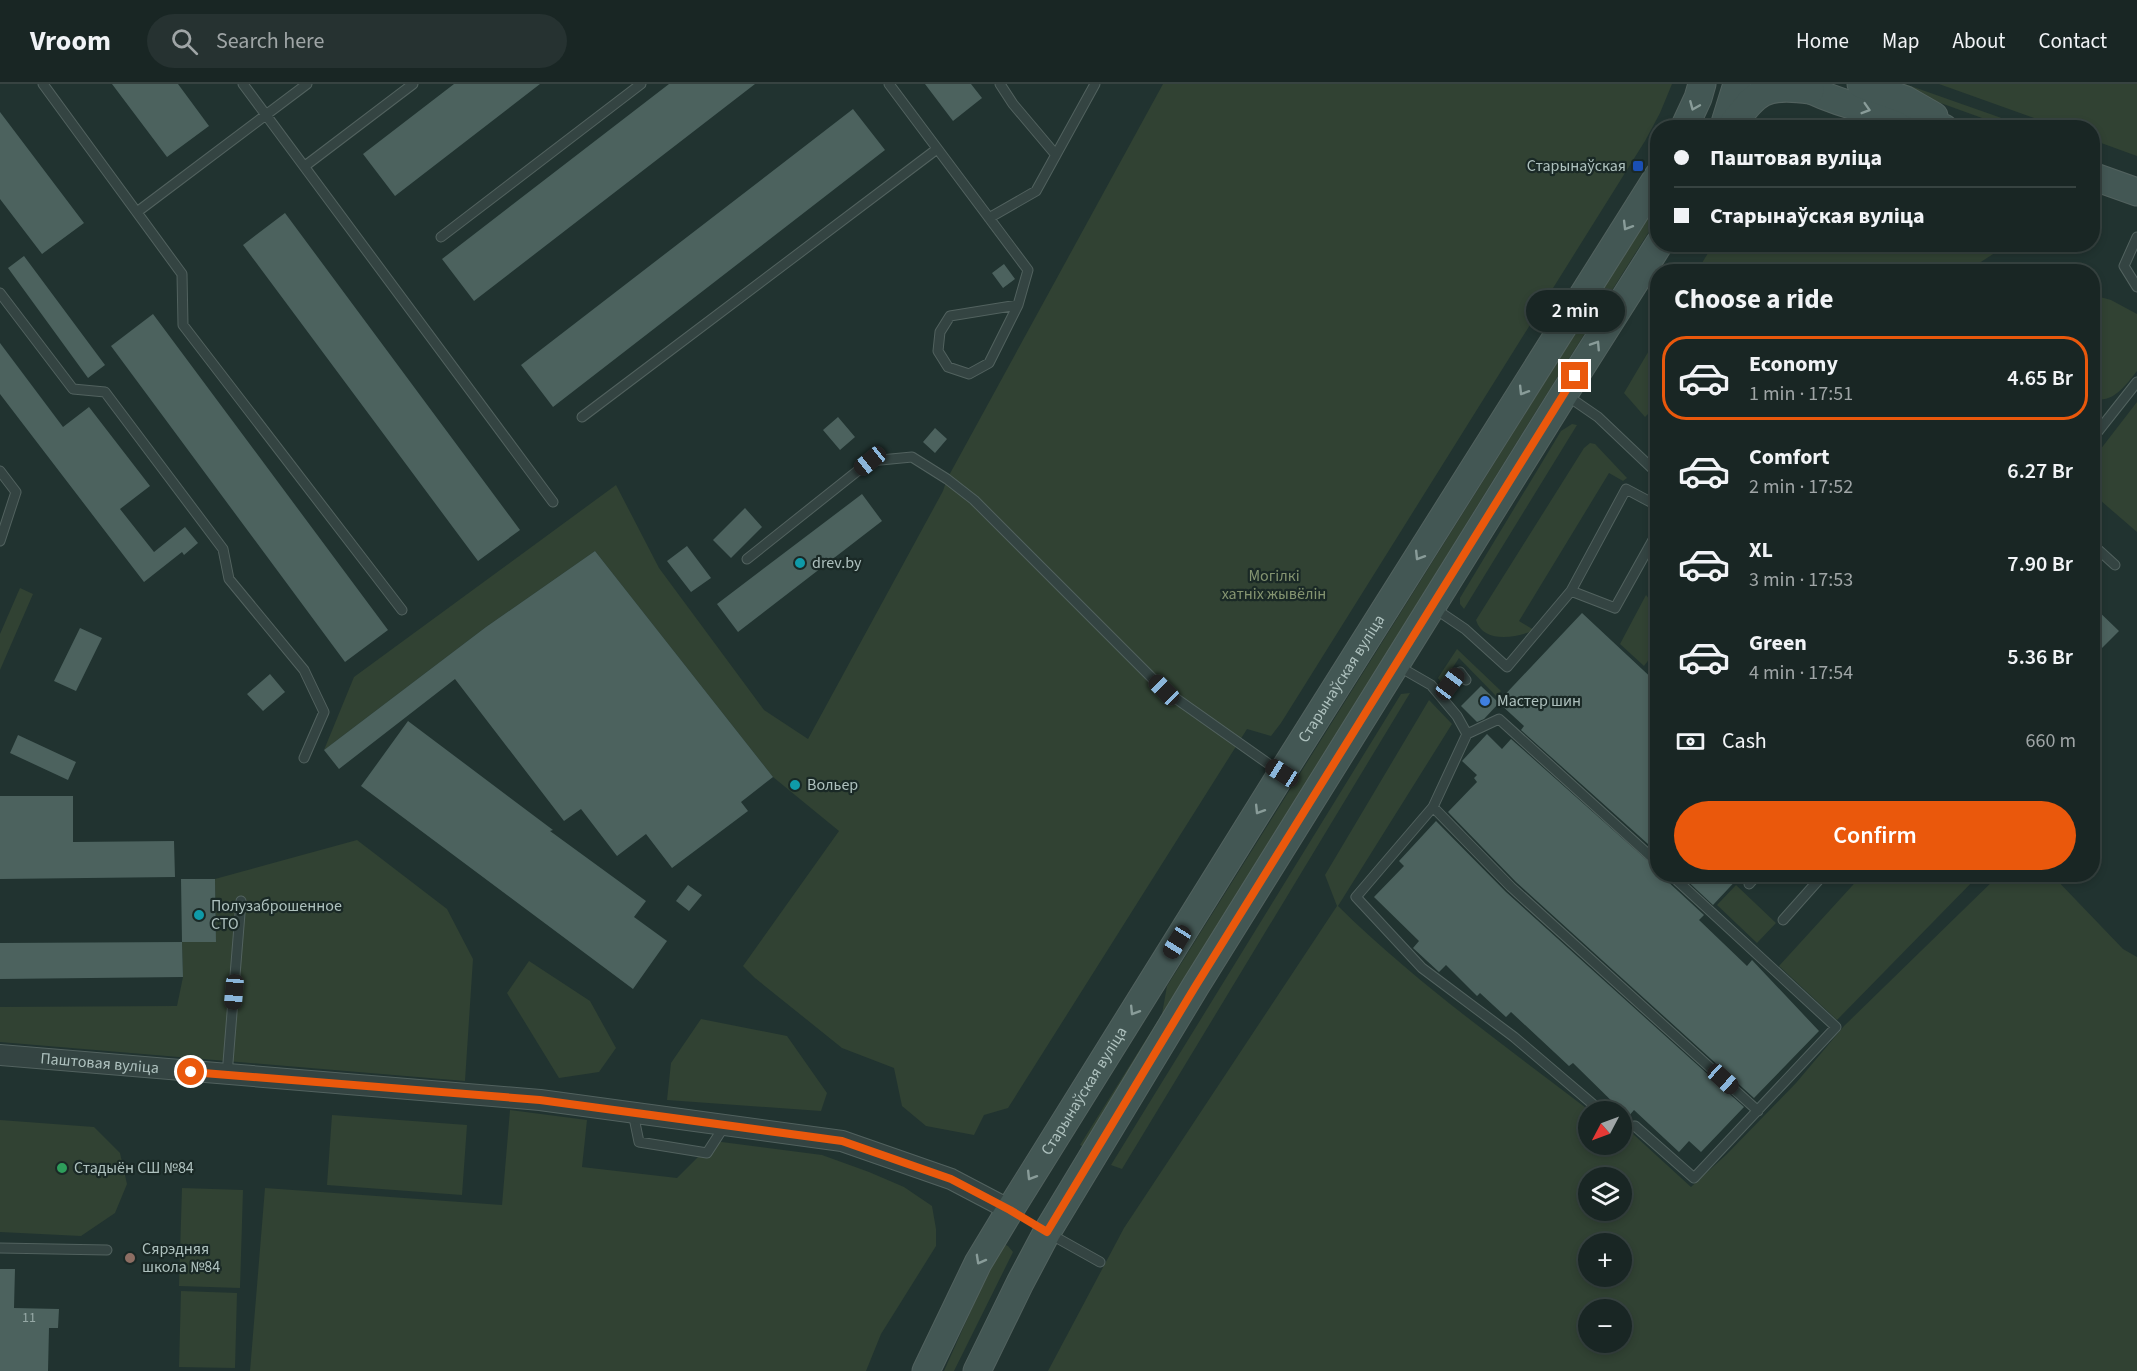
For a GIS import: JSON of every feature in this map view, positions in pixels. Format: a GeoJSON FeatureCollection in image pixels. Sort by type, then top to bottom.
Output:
{"type":"FeatureCollection","features":[{"type":"Feature","properties":{"kind":"main road"},"geometry":{"type":"LineString","coordinates":[[1687,120],[1702,84]]}},
{"type":"Feature","properties":{"kind":"main road"},"geometry":{"type":"LineString","coordinates":[[1726,120],[1737,84]]}},
{"type":"Feature","properties":{"kind":"main road"},"geometry":{"type":"LineString","coordinates":[[1862,84],[1906,100],[1940,120]]}},
{"type":"Feature","properties":{"kind":"main road"},"geometry":{"type":"LineString","coordinates":[[1737,120],[1759,93],[1779,87],[1805,87],[1868,110],[1910,120]]}},
{"type":"Feature","properties":{"kind":"main road"},"geometry":{"type":"LineString","coordinates":[[2100,180],[2137,192]]}},
{"type":"Feature","properties":{"kind":"main road","name":"Старынаўская вуліца"},"geometry":{"type":"LineString","coordinates":[[926,1371],[978,1263],[1010,1210],[1650,189]]}},
{"type":"Feature","properties":{"kind":"main road"},"geometry":{"type":"LineString","coordinates":[[977,1371],[1047,1232],[1195,987],[1654,252]]}},
{"type":"Feature","properties":{"kind":"main road"},"geometry":{"type":"LineString","coordinates":[[1010,1210],[1047,1232]]}},
{"type":"Feature","properties":{"kind":"street","name":"Паштовая вуліца"},"geometry":{"type":"LineString","coordinates":[[0,1055],[540,1100],[842,1141],[951,1179],[1010,1210]]}},
{"type":"Feature","properties":{"kind":"lane"},"geometry":{"type":"LineString","coordinates":[[43,84],[182,274],[183,325],[402,610]]}},
{"type":"Feature","properties":{"kind":"lane"},"geometry":{"type":"LineString","coordinates":[[243,84],[553,502]]}},
{"type":"Feature","properties":{"kind":"lane"},"geometry":{"type":"LineString","coordinates":[[137,212],[307,84]]}},
{"type":"Feature","properties":{"kind":"lane"},"geometry":{"type":"LineString","coordinates":[[304,166],[413,84]]}},
{"type":"Feature","properties":{"kind":"lane"},"geometry":{"type":"LineString","coordinates":[[441,237],[641,84]]}},
{"type":"Feature","properties":{"kind":"lane"},"geometry":{"type":"LineString","coordinates":[[889,84],[1028,270],[1018,305],[989,363],[969,374],[948,367],[938,351],[940,332],[950,316],[1018,305]]}},
{"type":"Feature","properties":{"kind":"lane"},"geometry":{"type":"LineString","coordinates":[[1000,84],[1013,104],[1056,155]]}},
{"type":"Feature","properties":{"kind":"lane"},"geometry":{"type":"LineString","coordinates":[[989,218],[1036,191],[1095,84]]}},
{"type":"Feature","properties":{"kind":"lane"},"geometry":{"type":"LineString","coordinates":[[582,417],[938,149]]}},
{"type":"Feature","properties":{"kind":"lane"},"geometry":{"type":"LineString","coordinates":[[2137,237],[2124,266],[2137,287]]}},
{"type":"Feature","properties":{"kind":"lane"},"geometry":{"type":"LineString","coordinates":[[0,293],[73,389],[105,392],[223,549],[229,579],[304,670],[324,712],[304,758]]}},
{"type":"Feature","properties":{"kind":"lane"},"geometry":{"type":"LineString","coordinates":[[2100,429],[2137,382]]}},
{"type":"Feature","properties":{"kind":"lane"},"geometry":{"type":"LineString","coordinates":[[1564,394],[1598,417],[1650,466]]}},
{"type":"Feature","properties":{"kind":"lane"},"geometry":{"type":"LineString","coordinates":[[747,559],[870,461],[912,457],[947,479],[974,500],[1164,690],[1282,773]]}},
{"type":"Feature","properties":{"kind":"lane"},"geometry":{"type":"LineString","coordinates":[[0,471],[16,492],[0,541]]}},
{"type":"Feature","properties":{"kind":"lane"},"geometry":{"type":"LineString","coordinates":[[1432,606],[1466,629],[1507,667],[1571,591],[1626,489],[1650,502]]}},
{"type":"Feature","properties":{"kind":"lane"},"geometry":{"type":"LineString","coordinates":[[1571,591],[1615,608],[1650,545]]}},
{"type":"Feature","properties":{"kind":"lane"},"geometry":{"type":"LineString","coordinates":[[2100,551],[2115,565]]}},
{"type":"Feature","properties":{"kind":"lane"},"geometry":{"type":"LineString","coordinates":[[1396,665],[1431,685],[1457,716],[1467,734]]}},
{"type":"Feature","properties":{"kind":"lane"},"geometry":{"type":"LineString","coordinates":[[1441,696],[1460,672],[1466,680]]}},
{"type":"Feature","properties":{"kind":"lane"},"geometry":{"type":"LineString","coordinates":[[1589,1101],[1514,1038],[1422,968],[1356,897],[1433,807],[1467,734],[1499,718],[1650,856]]}},
{"type":"Feature","properties":{"kind":"lane"},"geometry":{"type":"LineString","coordinates":[[1433,807],[1511,887],[1758,1111]]}},
{"type":"Feature","properties":{"kind":"lane"},"geometry":{"type":"LineString","coordinates":[[1632,1126],[1635,1126],[1694,1178],[1836,1027],[1679,882]]}},
{"type":"Feature","properties":{"kind":"lane"},"geometry":{"type":"LineString","coordinates":[[1783,920],[1817,882]]}},
{"type":"Feature","properties":{"kind":"lane"},"geometry":{"type":"LineString","coordinates":[[227,1075],[241,901]]}},
{"type":"Feature","properties":{"kind":"lane"},"geometry":{"type":"LineString","coordinates":[[633,1113],[639,1142],[707,1153],[724,1125]]}},
{"type":"Feature","properties":{"kind":"lane"},"geometry":{"type":"LineString","coordinates":[[1047,1232],[1100,1262]]}},
{"type":"Feature","properties":{"kind":"lane"},"geometry":{"type":"LineString","coordinates":[[0,1248],[107,1250]]}},
{"type":"Feature","properties":{"kind":"green space","name":"Могілкі хатніх жывёлін"},"geometry":{"type":"Polygon","coordinates":[[[1163,84],[1672,84],[1656,120],[1650,120],[1650,132],[1645,141],[1281,723],[1271,736],[1247,729],[1008,1108],[984,1115],[974,1135],[926,1126],[902,1106],[894,1068],[842,1048],[743,966],[839,831],[773,777],[595,551],[486,627],[324,750],[354,677],[616,485],[659,568],[764,710],[808,739],[943,491],[947,479],[1163,84]]]}},
{"type":"Feature","properties":{"kind":"green space"},"geometry":{"type":"Polygon","coordinates":[[[1888,84],[1905,84],[2007,120],[1988,120],[1888,84]]]}},
{"type":"Feature","properties":{"kind":"green space"},"geometry":{"type":"Polygon","coordinates":[[[1939,84],[2137,84],[2137,156],[2100,143],[2100,120],[2039,120],[1939,84]]]}},
{"type":"Feature","properties":{"kind":"green space"},"geometry":{"type":"Polygon","coordinates":[[[1650,214],[1650,230],[1369,682],[1087,1149],[1080,1145],[1162,1014],[1167,986],[1650,214]]]}},
{"type":"Feature","properties":{"kind":"green space"},"geometry":{"type":"Polygon","coordinates":[[[1709,252],[1996,252],[1978,264],[1701,264],[1709,252]]]}},
{"type":"Feature","properties":{"kind":"green space"},"geometry":{"type":"Polygon","coordinates":[[[2100,297],[2111,300],[2137,314],[2137,371],[2118,392],[2106,399],[2100,399],[2100,297]]]}},
{"type":"Feature","properties":{"kind":"green space"},"geometry":{"type":"Polygon","coordinates":[[[1650,349],[1650,412],[1645,417],[1624,393],[1650,349]]]}},
{"type":"Feature","properties":{"kind":"green space"},"geometry":{"type":"Polygon","coordinates":[[[2137,402],[2137,532],[2100,500],[2100,450],[2137,402]]]}},
{"type":"Feature","properties":{"kind":"green space"},"geometry":{"type":"Polygon","coordinates":[[[1572,424],[1577,425],[1464,609],[1460,604],[1460,598],[1561,431],[1572,424]]]}},
{"type":"Feature","properties":{"kind":"green space"},"geometry":{"type":"Polygon","coordinates":[[[1590,443],[1595,444],[1627,478],[1623,481],[1609,473],[1519,621],[1534,630],[1510,637],[1493,636],[1486,633],[1476,620],[1584,448],[1590,443]]]}},
{"type":"Feature","properties":{"kind":"green space"},"geometry":{"type":"Polygon","coordinates":[[[20,588],[33,594],[0,670],[0,634],[20,588]]]}},
{"type":"Feature","properties":{"kind":"green space"},"geometry":{"type":"Polygon","coordinates":[[[1646,595],[1650,600],[1650,658],[1644,666],[1620,644],[1646,595]]]}},
{"type":"Feature","properties":{"kind":"green space"},"geometry":{"type":"Polygon","coordinates":[[[1457,649],[1501,691],[1496,696],[1459,658],[1442,684],[1438,678],[1457,649]]]}},
{"type":"Feature","properties":{"kind":"green space"},"geometry":{"type":"Polygon","coordinates":[[[1410,693],[1122,1169],[1111,1165],[1401,694],[1410,693]]]}},
{"type":"Feature","properties":{"kind":"green space"},"geometry":{"type":"Polygon","coordinates":[[[1429,700],[1452,724],[1338,906],[1429,987],[1578,1102],[1578,1155],[1632,1155],[1633,1134],[1691,1187],[1727,1154],[1796,1083],[1844,1026],[1992,882],[2059,882],[2123,949],[2137,957],[2137,1371],[1048,1371],[1124,1228],[1337,906],[1325,875],[1429,700]]]}},
{"type":"Feature","properties":{"kind":"green space"},"geometry":{"type":"Polygon","coordinates":[[[357,840],[447,909],[473,959],[465,1081],[0,1042],[0,1007],[177,1006],[183,977],[182,942],[216,941],[215,879],[357,840]]]}},
{"type":"Feature","properties":{"kind":"green space"},"geometry":{"type":"Polygon","coordinates":[[[1856,882],[1972,882],[1837,1020],[1779,966],[1856,882]]]}},
{"type":"Feature","properties":{"kind":"green space"},"geometry":{"type":"Polygon","coordinates":[[[1736,885],[1776,923],[1757,943],[1717,905],[1736,885]]]}},
{"type":"Feature","properties":{"kind":"green space"},"geometry":{"type":"Polygon","coordinates":[[[529,961],[590,1001],[616,1048],[599,1072],[559,1078],[507,993],[529,961]]]}},
{"type":"Feature","properties":{"kind":"green space"},"geometry":{"type":"Polygon","coordinates":[[[701,1019],[787,1036],[827,1093],[821,1111],[667,1100],[671,1063],[701,1019]]]}},
{"type":"Feature","properties":{"kind":"green space"},"geometry":{"type":"Polygon","coordinates":[[[510,1110],[587,1120],[582,1167],[677,1178],[714,1141],[822,1155],[904,1187],[932,1206],[936,1246],[881,1334],[866,1371],[250,1371],[265,1188],[502,1205],[510,1110]]]}},
{"type":"Feature","properties":{"kind":"green space"},"geometry":{"type":"Polygon","coordinates":[[[332,1115],[467,1125],[462,1195],[327,1185],[332,1115]]]}},
{"type":"Feature","properties":{"kind":"green space","name":"Стадыён СШ №84"},"geometry":{"type":"Polygon","coordinates":[[[0,1120],[94,1127],[120,1153],[127,1184],[115,1213],[81,1236],[0,1232],[0,1120]]]}},
{"type":"Feature","properties":{"kind":"green space"},"geometry":{"type":"Polygon","coordinates":[[[182,1188],[243,1190],[240,1288],[179,1286],[182,1188]]]}},
{"type":"Feature","properties":{"kind":"green space"},"geometry":{"type":"Polygon","coordinates":[[[1001,1243],[1013,1252],[954,1371],[944,1371],[1001,1243]]]}},
{"type":"Feature","properties":{"kind":"green space"},"geometry":{"type":"Polygon","coordinates":[[[181,1291],[237,1293],[235,1368],[179,1367],[181,1291]]]}},
{"type":"Feature","properties":{"kind":"building"},"geometry":{"type":"Polygon","coordinates":[[[112,84],[178,84],[209,126],[167,157],[112,84]]]}},
{"type":"Feature","properties":{"kind":"building"},"geometry":{"type":"Polygon","coordinates":[[[454,84],[540,84],[395,196],[363,154],[454,84]]]}},
{"type":"Feature","properties":{"kind":"building"},"geometry":{"type":"Polygon","coordinates":[[[669,84],[755,84],[474,301],[442,259],[669,84]]]}},
{"type":"Feature","properties":{"kind":"building"},"geometry":{"type":"Polygon","coordinates":[[[925,84],[971,84],[982,98],[953,121],[925,84]]]}},
{"type":"Feature","properties":{"kind":"building"},"geometry":{"type":"Polygon","coordinates":[[[853,109],[885,150],[553,407],[521,365],[853,109]]]}},
{"type":"Feature","properties":{"kind":"building"},"geometry":{"type":"Polygon","coordinates":[[[0,112],[84,223],[42,254],[0,199],[0,112]]]}},
{"type":"Feature","properties":{"kind":"building"},"geometry":{"type":"Polygon","coordinates":[[[285,213],[520,530],[478,561],[243,245],[285,213]]]}},
{"type":"Feature","properties":{"kind":"building"},"geometry":{"type":"Polygon","coordinates":[[[24,256],[105,365],[88,378],[8,268],[24,256]]]}},
{"type":"Feature","properties":{"kind":"building"},"geometry":{"type":"Polygon","coordinates":[[[1004,264],[1015,279],[1003,288],[992,273],[1004,264]]]}},
{"type":"Feature","properties":{"kind":"building"},"geometry":{"type":"Polygon","coordinates":[[[153,314],[388,630],[345,662],[111,346],[153,314]]]}},
{"type":"Feature","properties":{"kind":"building"},"geometry":{"type":"Polygon","coordinates":[[[0,343],[63,427],[89,407],[150,486],[120,509],[154,552],[185,527],[198,543],[184,555],[182,552],[144,582],[0,394],[0,343]]]}},
{"type":"Feature","properties":{"kind":"building"},"geometry":{"type":"Polygon","coordinates":[[[838,417],[855,437],[840,450],[823,430],[838,417]]]}},
{"type":"Feature","properties":{"kind":"building"},"geometry":{"type":"Polygon","coordinates":[[[935,428],[947,439],[935,453],[923,442],[935,428]]]}},
{"type":"Feature","properties":{"kind":"building","name":"drev.by"},"geometry":{"type":"Polygon","coordinates":[[[862,494],[882,521],[738,632],[717,604],[862,494]]]}},
{"type":"Feature","properties":{"kind":"building"},"geometry":{"type":"Polygon","coordinates":[[[745,508],[762,527],[731,558],[713,540],[745,508]]]}},
{"type":"Feature","properties":{"kind":"building"},"geometry":{"type":"Polygon","coordinates":[[[687,546],[711,578],[691,592],[667,561],[687,546]]]}},
{"type":"Feature","properties":{"kind":"building"},"geometry":{"type":"Polygon","coordinates":[[[595,551],[773,777],[741,802],[748,811],[672,868],[646,834],[617,856],[581,809],[564,821],[455,679],[339,769],[324,750],[486,627],[595,551]]]}},
{"type":"Feature","properties":{"kind":"building"},"geometry":{"type":"Polygon","coordinates":[[[1582,613],[1650,677],[1650,846],[1521,730],[1524,726],[1499,703],[1484,719],[1477,722],[1461,706],[1481,686],[1498,702],[1582,613]]]}},
{"type":"Feature","properties":{"kind":"building"},"geometry":{"type":"Polygon","coordinates":[[[2100,613],[2119,631],[2100,650],[2100,613]]]}},
{"type":"Feature","properties":{"kind":"building"},"geometry":{"type":"Polygon","coordinates":[[[80,628],[102,638],[76,691],[54,681],[80,628]]]}},
{"type":"Feature","properties":{"kind":"building"},"geometry":{"type":"Polygon","coordinates":[[[270,674],[285,692],[263,711],[247,694],[270,674]]]}},
{"type":"Feature","properties":{"kind":"building"},"geometry":{"type":"Polygon","coordinates":[[[408,721],[553,830],[550,831],[646,901],[634,917],[667,941],[633,989],[361,786],[408,721]]]}},
{"type":"Feature","properties":{"kind":"building"},"geometry":{"type":"Polygon","coordinates":[[[1487,734],[1502,749],[1511,739],[1650,863],[1650,882],[1668,882],[1704,915],[1699,920],[1747,966],[1752,960],[1819,1031],[1754,1098],[1516,882],[1448,812],[1477,782],[1474,778],[1477,775],[1462,761],[1487,734]]]}},
{"type":"Feature","properties":{"kind":"building"},"geometry":{"type":"Polygon","coordinates":[[[18,735],[76,762],[68,780],[10,753],[18,735]]]}},
{"type":"Feature","properties":{"kind":"building"},"geometry":{"type":"Polygon","coordinates":[[[0,796],[73,796],[73,842],[174,841],[175,877],[0,879],[0,796]]]}},
{"type":"Feature","properties":{"kind":"building"},"geometry":{"type":"Polygon","coordinates":[[[1436,821],[1506,892],[1744,1107],[1701,1152],[1689,1141],[1679,1152],[1634,1110],[1632,1112],[1632,1101],[1612,1101],[1573,1063],[1569,1066],[1511,1012],[1506,1017],[1480,993],[1477,996],[1446,965],[1439,972],[1413,948],[1419,941],[1374,897],[1404,866],[1399,861],[1436,821]]]}},
{"type":"Feature","properties":{"kind":"building","name":"Полузаброшенное СТО"},"geometry":{"type":"Polygon","coordinates":[[[181,879],[215,879],[216,942],[182,942],[181,879]]]}},
{"type":"Feature","properties":{"kind":"building"},"geometry":{"type":"Polygon","coordinates":[[[1689,882],[1735,882],[1713,905],[1689,882]]]}},
{"type":"Feature","properties":{"kind":"building"},"geometry":{"type":"Polygon","coordinates":[[[688,885],[702,895],[689,911],[676,901],[688,885]]]}},
{"type":"Feature","properties":{"kind":"building"},"geometry":{"type":"Polygon","coordinates":[[[182,942],[183,977],[0,979],[0,943],[182,942]]]}},
{"type":"Feature","properties":{"kind":"building"},"geometry":{"type":"Polygon","coordinates":[[[0,1269],[15,1269],[14,1308],[59,1309],[58,1328],[49,1328],[48,1371],[0,1371],[0,1269]]]}},
{"type":"Feature","properties":{"kind":"place","name":"Старынаўская"},"geometry":{"type":"Point","coordinates":[1638,166]}},
{"type":"Feature","properties":{"kind":"place","name":"drev.by"},"geometry":{"type":"Point","coordinates":[800,563]}},
{"type":"Feature","properties":{"kind":"place","name":"Мастер шин"},"geometry":{"type":"Point","coordinates":[1485,701]}},
{"type":"Feature","properties":{"kind":"place","name":"Вольер"},"geometry":{"type":"Point","coordinates":[795,785]}},
{"type":"Feature","properties":{"kind":"place","name":"Полузаброшенное СТО"},"geometry":{"type":"Point","coordinates":[199,915]}},
{"type":"Feature","properties":{"kind":"place","name":"Стадыён СШ №84"},"geometry":{"type":"Point","coordinates":[62,1168]}},
{"type":"Feature","properties":{"kind":"place","name":"Сярэдняя школа №84"},"geometry":{"type":"Point","coordinates":[130,1258]}},
{"type":"Feature","properties":{"kind":"route"},"geometry":{"type":"LineString","coordinates":[[191,1072],[540,1100],[842,1141],[951,1179],[1047,1232],[1195,987],[1575,376]]}}]}
